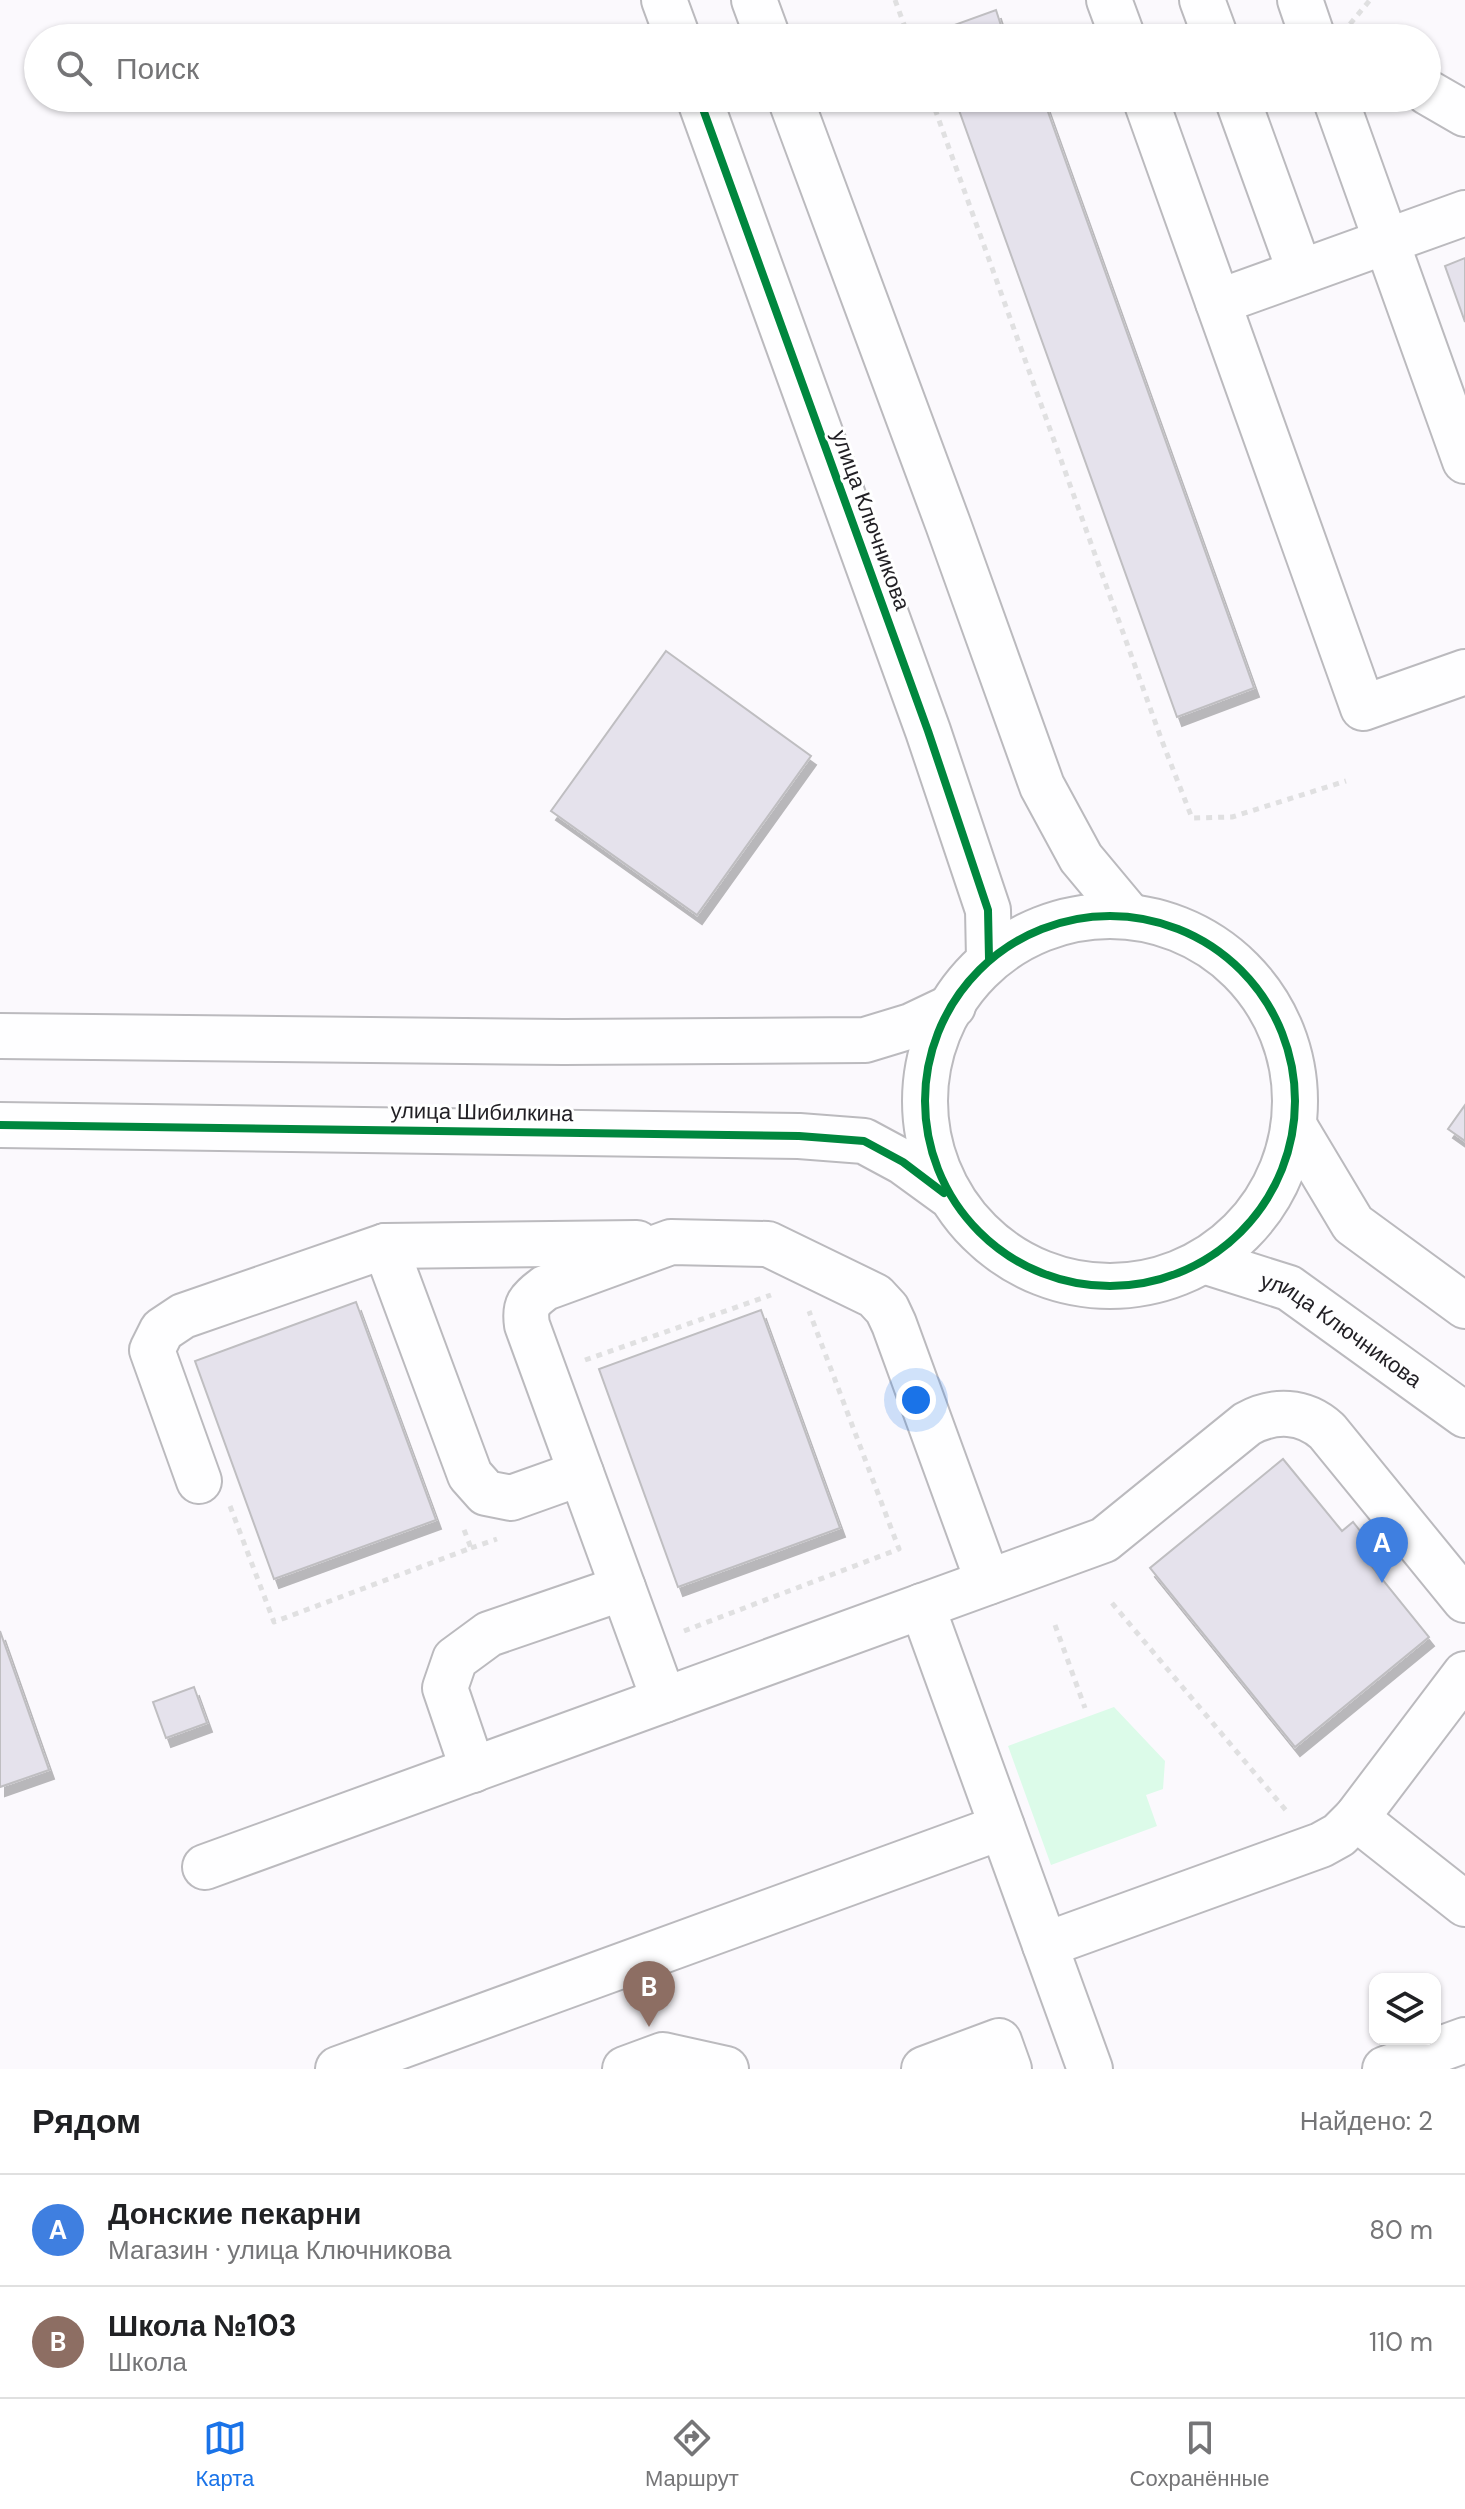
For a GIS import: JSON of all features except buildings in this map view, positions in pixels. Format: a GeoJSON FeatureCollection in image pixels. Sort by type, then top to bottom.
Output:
{"type":"FeatureCollection","features":[{"type":"Feature","properties":{"kind":"street"},"geometry":{"type":"LineString","coordinates":[[664,0],[673,24]]}},
{"type":"Feature","properties":{"kind":"street"},"geometry":{"type":"LineString","coordinates":[[754,0],[763,24]]}},
{"type":"Feature","properties":{"kind":"street"},"geometry":{"type":"LineString","coordinates":[[1109,0],[1118,24]]}},
{"type":"Feature","properties":{"kind":"street"},"geometry":{"type":"LineString","coordinates":[[1202,0],[1211,24]]}},
{"type":"Feature","properties":{"kind":"street"},"geometry":{"type":"LineString","coordinates":[[1441,100],[1465,114]]}},
{"type":"Feature","properties":{"kind":"street","name":"улица Ключникова"},"geometry":{"type":"LineString","coordinates":[[704,112],[928,731],[988,910],[989,959]]}},
{"type":"Feature","properties":{"kind":"street"},"geometry":{"type":"LineString","coordinates":[[795,112],[1042,786],[1081,858],[1126,912],[1214,946],[1255,982],[1280,1024],[1297,1072],[1295,1127],[1285,1162],[1257,1215],[1207,1262],[1154,1280],[1089,1284],[1038,1272],[992,1243],[959,1212],[947,1194],[925,1132],[922,1090],[927,1060],[939,1029],[961,993],[989,959],[1043,933],[1126,912]]}},
{"type":"Feature","properties":{"kind":"street"},"geometry":{"type":"LineString","coordinates":[[1150,112],[1363,708],[1465,672]]}},
{"type":"Feature","properties":{"kind":"street"},"geometry":{"type":"LineString","coordinates":[[1242,112],[1300,272]]}},
{"type":"Feature","properties":{"kind":"street"},"geometry":{"type":"LineString","coordinates":[[1340,112],[1465,461]]}},
{"type":"Feature","properties":{"kind":"street"},"geometry":{"type":"LineString","coordinates":[[1218,302],[1465,213]]}},
{"type":"Feature","properties":{"kind":"street"},"geometry":{"type":"LineString","coordinates":[[0,1036],[548,1042],[865,1040],[911,1026],[953,1006]]}},
{"type":"Feature","properties":{"kind":"street","name":"улица Шибилкина"},"geometry":{"type":"LineString","coordinates":[[0,1125],[799,1136],[864,1141],[903,1162],[947,1194]]}},
{"type":"Feature","properties":{"kind":"street"},"geometry":{"type":"LineString","coordinates":[[1295,1127],[1353,1224],[1465,1306]]}},
{"type":"Feature","properties":{"kind":"street"},"geometry":{"type":"LineString","coordinates":[[664,1700],[527,1325],[525,1311],[529,1300],[545,1288],[671,1242]]}},
{"type":"Feature","properties":{"kind":"street"},"geometry":{"type":"LineString","coordinates":[[215,1493],[152,1350],[162,1330],[183,1316],[385,1246],[671,1242],[768,1244],[875,1296],[887,1309],[988,1582]]}},
{"type":"Feature","properties":{"kind":"street"},"geometry":{"type":"LineString","coordinates":[[385,1246],[470,1475],[486,1493],[511,1498],[581,1473]]}},
{"type":"Feature","properties":{"kind":"street","name":"улица Ключникова"},"geometry":{"type":"LineString","coordinates":[[1207,1262],[1289,1288],[1465,1415]]}},
{"type":"Feature","properties":{"kind":"street"},"geometry":{"type":"LineString","coordinates":[[205,1867],[1104,1540],[1247,1424],[1263,1415],[1280,1413],[1315,1420],[1465,1600]]}},
{"type":"Feature","properties":{"kind":"street"},"geometry":{"type":"LineString","coordinates":[[473,1770],[445,1688],[455,1659],[489,1634],[623,1588]]}},
{"type":"Feature","properties":{"kind":"street"},"geometry":{"type":"LineString","coordinates":[[922,1606],[1090,2069]]}},
{"type":"Feature","properties":{"kind":"street"},"geometry":{"type":"LineString","coordinates":[[1045,1945],[1339,1835],[1356,1818],[1465,1674]]}},
{"type":"Feature","properties":{"kind":"street"},"geometry":{"type":"LineString","coordinates":[[1356,1818],[1465,1904]]}},
{"type":"Feature","properties":{"kind":"street"},"geometry":{"type":"LineString","coordinates":[[338,2069],[1002,1827]]}},
{"type":"Feature","properties":{"kind":"street"},"geometry":{"type":"LineString","coordinates":[[1385,2069],[1465,2040]]}},
{"type":"Feature","properties":{"kind":"street"},"geometry":{"type":"LineString","coordinates":[[924,2069],[999,2041],[1009,2069]]}},
{"type":"Feature","properties":{"kind":"street"},"geometry":{"type":"LineString","coordinates":[[625,2069],[663,2055],[726,2069]]}},
{"type":"Feature","properties":{"kind":"path"},"geometry":{"type":"LineString","coordinates":[[895,0],[904,24]]}},
{"type":"Feature","properties":{"kind":"path"},"geometry":{"type":"LineString","coordinates":[[1323,24],[1370,0]]}},
{"type":"Feature","properties":{"kind":"path"},"geometry":{"type":"LineString","coordinates":[[936,112],[1192,818],[1232,817],[1346,781]]}},
{"type":"Feature","properties":{"kind":"path"},"geometry":{"type":"LineString","coordinates":[[577,1363],[770,1294],[782,1298]]}},
{"type":"Feature","properties":{"kind":"path"},"geometry":{"type":"LineString","coordinates":[[677,1633],[899,1549],[807,1307]]}},
{"type":"Feature","properties":{"kind":"path"},"geometry":{"type":"LineString","coordinates":[[215,1493],[274,1622],[498,1538]]}},
{"type":"Feature","properties":{"kind":"path"},"geometry":{"type":"LineString","coordinates":[[460,1519],[471,1548]]}},
{"type":"Feature","properties":{"kind":"path"},"geometry":{"type":"LineString","coordinates":[[1112,1603],[1316,1846]]}},
{"type":"Feature","properties":{"kind":"path"},"geometry":{"type":"LineString","coordinates":[[1055,1625],[1085,1708]]}},
{"type":"Feature","properties":{"kind":"green space"},"geometry":{"type":"Polygon","coordinates":[[[1114,1707],[1165,1761],[1163,1789],[1146,1795],[1157,1826],[1051,1865],[1008,1746],[1114,1707]]]}},
{"type":"Feature","properties":{"kind":"cycle path"},"geometry":{"type":"LineString","coordinates":[[704,112],[928,731],[988,910],[989,959]]}},
{"type":"Feature","properties":{"kind":"cycle path"},"geometry":{"type":"LineString","coordinates":[[1110,916],[1146,920],[1181,930],[1213,947],[1241,970],[1264,998],[1281,1030],[1291,1065],[1295,1101],[1291,1137],[1281,1172],[1264,1204],[1241,1232],[1213,1255],[1181,1272],[1146,1282],[1110,1286],[1074,1282],[1039,1272],[1007,1255],[979,1232],[956,1204],[939,1172],[929,1137],[925,1101],[929,1065],[939,1030],[956,998],[979,970],[1007,947],[1039,930],[1074,920],[1110,916]]}},
{"type":"Feature","properties":{"kind":"cycle path"},"geometry":{"type":"LineString","coordinates":[[0,1125],[799,1136],[864,1141],[903,1162],[944,1193]]}},
{"type":"Feature","properties":{"kind":"place","name":"Донские пекарни"},"geometry":{"type":"Point","coordinates":[1382,1583]}},
{"type":"Feature","properties":{"kind":"place","name":"Школа №103"},"geometry":{"type":"Point","coordinates":[649,2027]}}]}
